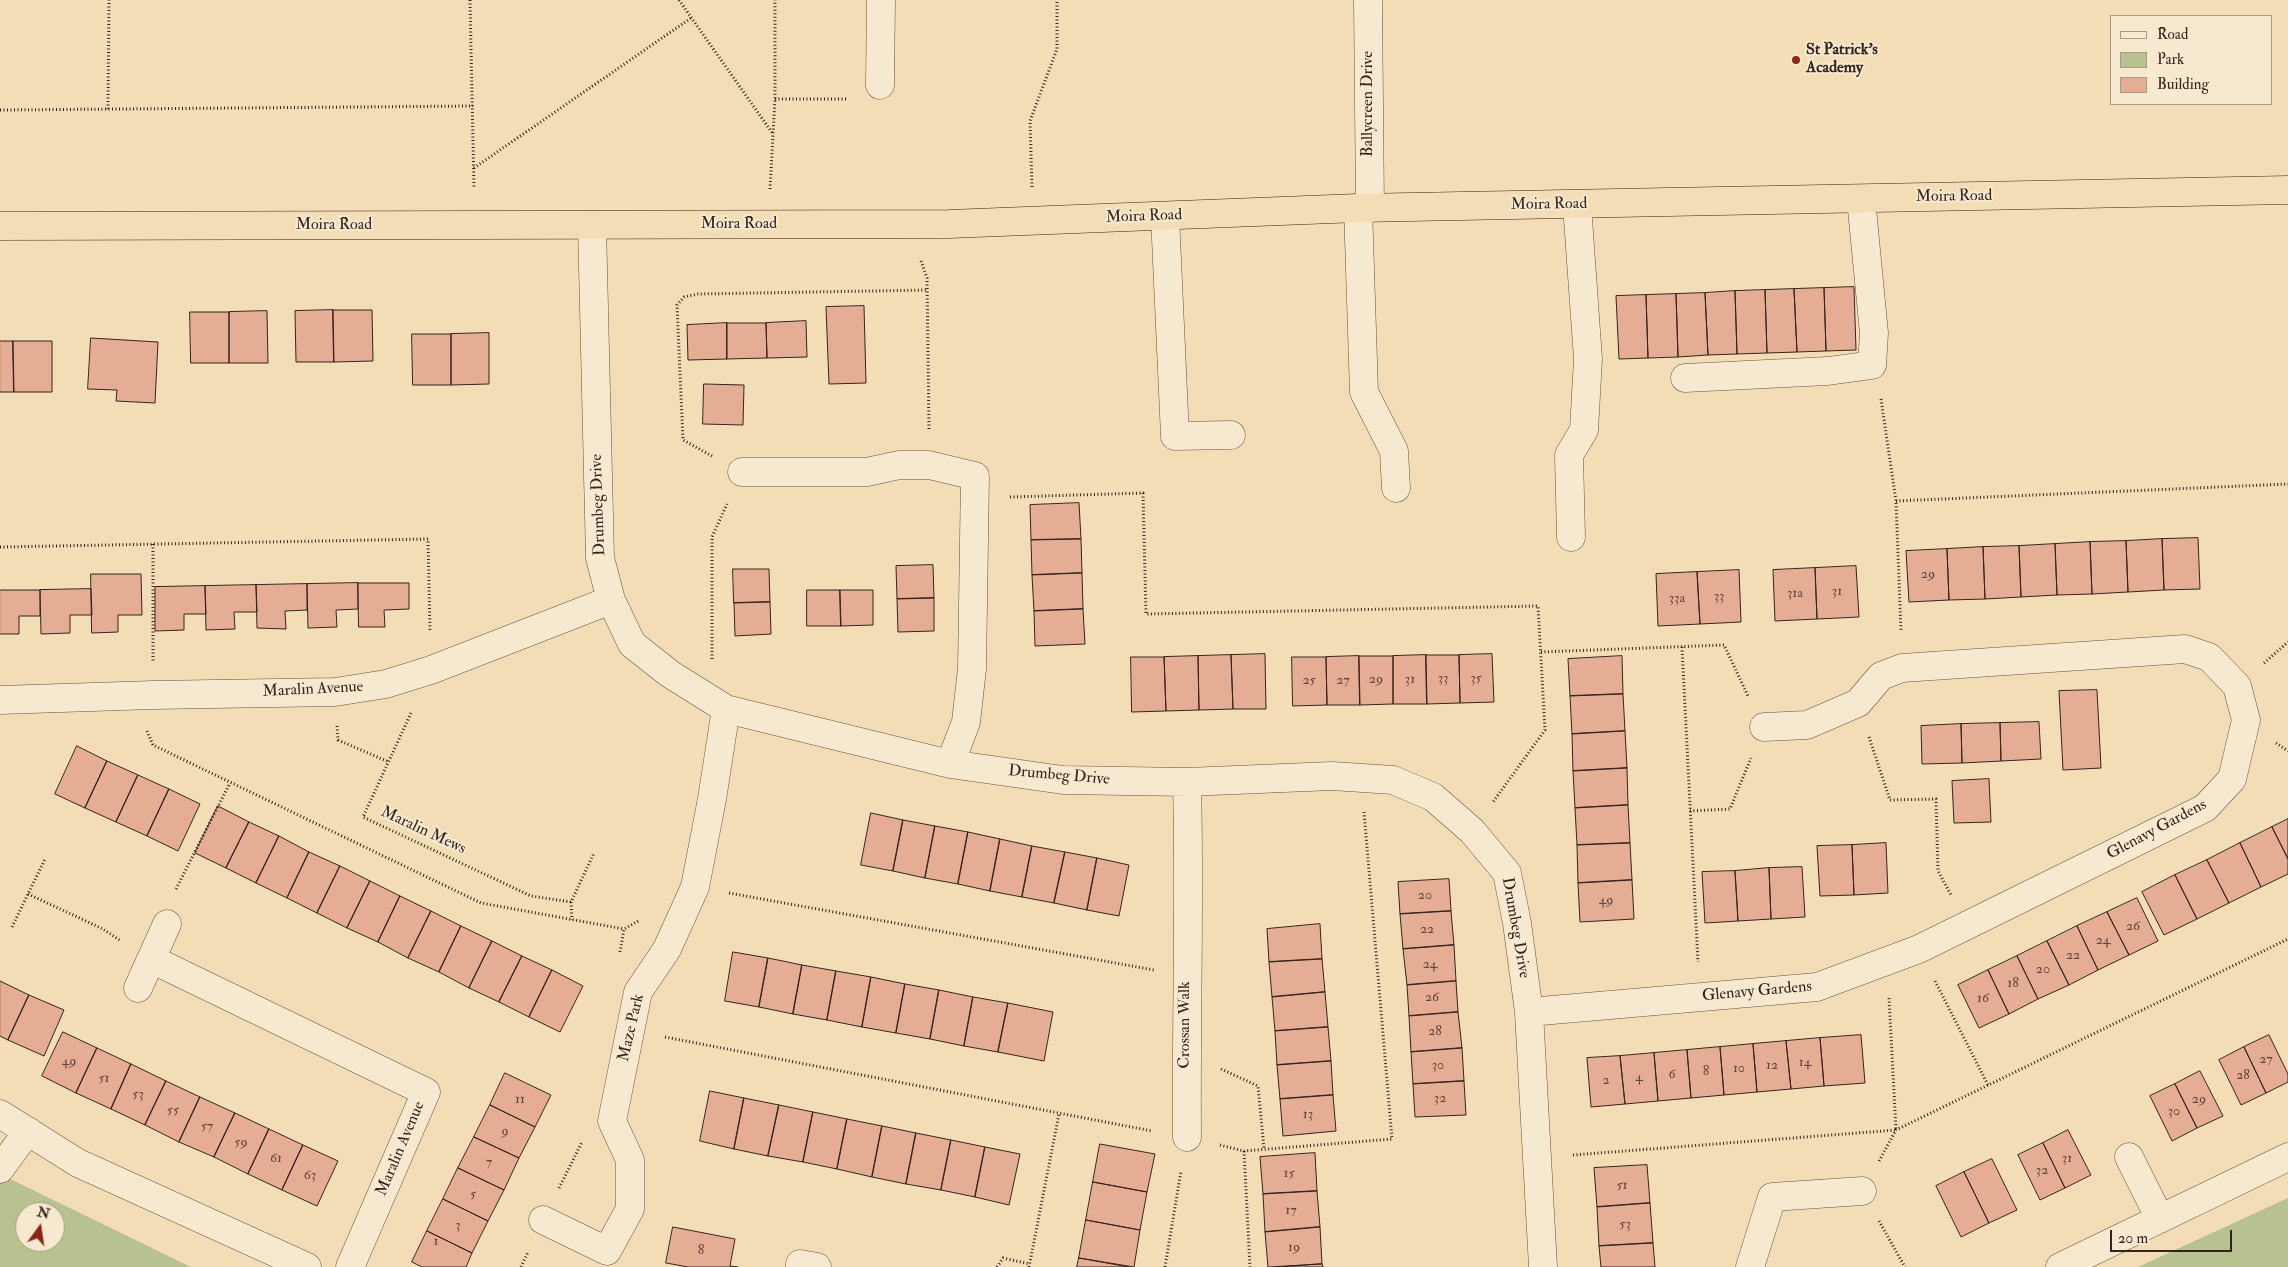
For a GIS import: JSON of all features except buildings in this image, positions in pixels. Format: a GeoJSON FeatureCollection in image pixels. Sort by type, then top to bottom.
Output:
{"type":"FeatureCollection","features":[{"type":"Feature","properties":{"kind":"highway","name":"Moira Road"},"geometry":{"type":"LineString","coordinates":[[0,226],[932,224],[1364,208],[2288,190]]}},
{"type":"Feature","properties":{"kind":"street"},"geometry":{"type":"LineString","coordinates":[[880,85],[881,0]]}},
{"type":"Feature","properties":{"kind":"street","name":"Ballycreen Drive"},"geometry":{"type":"LineString","coordinates":[[1368,0],[1364,208],[1364,392],[1394,451],[1396,488]]}},
{"type":"Feature","properties":{"kind":"street"},"geometry":{"type":"LineString","coordinates":[[1686,378],[1828,371],[1872,365],[1874,333],[1861,199]]}},
{"type":"Feature","properties":{"kind":"street"},"geometry":{"type":"LineString","coordinates":[[1571,538],[1569,455],[1584,430],[1588,359],[1577,204]]}},
{"type":"Feature","properties":{"kind":"street"},"geometry":{"type":"LineString","coordinates":[[1165,216],[1175,436],[1231,435]]}},
{"type":"Feature","properties":{"kind":"street","name":"Drumbeg Drive"},"geometry":{"type":"LineString","coordinates":[[592,225],[600,558],[611,600],[632,644],[670,674],[726,710],[950,764],[1063,780],[1187,782],[1332,776],[1393,780],[1433,797],[1472,831],[1507,873],[1517,923],[1529,1012],[1543,1267]]}},
{"type":"Feature","properties":{"kind":"street"},"geometry":{"type":"LineString","coordinates":[[742,472],[867,472],[898,465],[929,464],[975,476],[972,669],[966,722],[950,764]]}},
{"type":"Feature","properties":{"kind":"street","name":"Maralin Avenue"},"geometry":{"type":"LineString","coordinates":[[0,700],[143,695],[335,692],[386,684],[431,670],[611,600]]}},
{"type":"Feature","properties":{"kind":"street","name":"Glenavy Gardens"},"geometry":{"type":"LineString","coordinates":[[1529,1012],[1817,987],[1919,949],[2205,808],[2232,779],[2246,720],[2237,686],[2209,657],[2185,649],[1902,668],[1882,676],[1858,703],[1807,725],[1764,727]]}},
{"type":"Feature","properties":{"kind":"street","name":"Maze Park"},"geometry":{"type":"LineString","coordinates":[[544,1220],[607,1251],[630,1209],[630,1160],[612,1121],[638,992],[667,949],[695,887],[712,799],[726,710]]}},
{"type":"Feature","properties":{"kind":"street","name":"Crossan Walk"},"geometry":{"type":"LineString","coordinates":[[1187,782],[1190,888],[1186,976],[1187,1137]]}},
{"type":"Feature","properties":{"kind":"street"},"geometry":{"type":"LineString","coordinates":[[138,988],[167,924]]}},
{"type":"Feature","properties":{"kind":"street","name":"Maralin Avenue"},"geometry":{"type":"LineString","coordinates":[[151,959],[426,1092],[350,1267]]}},
{"type":"Feature","properties":{"kind":"street"},"geometry":{"type":"LineString","coordinates":[[0,1114],[78,1163],[307,1267]]}},
{"type":"Feature","properties":{"kind":"street"},"geometry":{"type":"LineString","coordinates":[[0,1169],[28,1131]]}},
{"type":"Feature","properties":{"kind":"street"},"geometry":{"type":"LineString","coordinates":[[2129,1157],[2160,1220]]}},
{"type":"Feature","properties":{"kind":"street"},"geometry":{"type":"LineString","coordinates":[[2060,1267],[2288,1157]]}},
{"type":"Feature","properties":{"kind":"street"},"geometry":{"type":"LineString","coordinates":[[1750,1267],[1772,1197],[1862,1191]]}},
{"type":"Feature","properties":{"kind":"street"},"geometry":{"type":"LineString","coordinates":[[800,1267],[800,1264],[817,1267]]}},
{"type":"Feature","properties":{"kind":"path"},"geometry":{"type":"LineString","coordinates":[[108,110],[109,0]]}},
{"type":"Feature","properties":{"kind":"path"},"geometry":{"type":"LineString","coordinates":[[470,0],[475,225]]}},
{"type":"Feature","properties":{"kind":"path"},"geometry":{"type":"LineString","coordinates":[[679,0],[773,134]]}},
{"type":"Feature","properties":{"kind":"path"},"geometry":{"type":"LineString","coordinates":[[767,225],[775,99],[775,0]]}},
{"type":"Feature","properties":{"kind":"path"},"geometry":{"type":"LineString","coordinates":[[1033,221],[1030,121],[1058,49],[1057,0]]}},
{"type":"Feature","properties":{"kind":"path"},"geometry":{"type":"LineString","coordinates":[[474,168],[691,18]]}},
{"type":"Feature","properties":{"kind":"path"},"geometry":{"type":"LineString","coordinates":[[775,99],[877,98],[880,85]]}},
{"type":"Feature","properties":{"kind":"path"},"geometry":{"type":"LineString","coordinates":[[0,110],[473,106]]}},
{"type":"Feature","properties":{"kind":"path"},"geometry":{"type":"LineString","coordinates":[[929,464],[927,278],[919,261],[933,260],[932,224]]}},
{"type":"Feature","properties":{"kind":"path"},"geometry":{"type":"LineString","coordinates":[[700,692],[712,660],[712,537],[742,472],[683,440],[677,305],[684,297],[698,294],[927,290]]}},
{"type":"Feature","properties":{"kind":"path"},"geometry":{"type":"LineString","coordinates":[[1872,365],[1880,396],[1896,501],[1902,668]]}},
{"type":"Feature","properties":{"kind":"path"},"geometry":{"type":"LineString","coordinates":[[1896,501],[2288,484]]}},
{"type":"Feature","properties":{"kind":"path"},"geometry":{"type":"LineString","coordinates":[[975,498],[1143,493],[1146,614],[1538,606],[1545,730],[1472,831]]}},
{"type":"Feature","properties":{"kind":"path"},"geometry":{"type":"LineString","coordinates":[[0,547],[428,539],[431,670]]}},
{"type":"Feature","properties":{"kind":"path"},"geometry":{"type":"LineString","coordinates":[[153,544],[143,695],[153,745],[481,903],[624,929]]}},
{"type":"Feature","properties":{"kind":"path"},"geometry":{"type":"LineString","coordinates":[[1541,652],[1724,645],[1764,727],[1730,809],[1690,811]]}},
{"type":"Feature","properties":{"kind":"path"},"geometry":{"type":"LineString","coordinates":[[1682,647],[1700,997]]}},
{"type":"Feature","properties":{"kind":"path","name":"Maralin Mews"},"geometry":{"type":"LineString","coordinates":[[431,670],[363,816],[531,896],[571,902]]}},
{"type":"Feature","properties":{"kind":"path"},"geometry":{"type":"LineString","coordinates":[[335,692],[338,740],[389,762]]}},
{"type":"Feature","properties":{"kind":"path"},"geometry":{"type":"LineString","coordinates":[[1858,703],[1890,800],[1936,799],[1938,871],[1967,926]]}},
{"type":"Feature","properties":{"kind":"path"},"geometry":{"type":"LineString","coordinates":[[630,1031],[1187,1137],[1244,1151],[1392,1139],[1361,778]]}},
{"type":"Feature","properties":{"kind":"path"},"geometry":{"type":"LineString","coordinates":[[180,881],[230,783]]}},
{"type":"Feature","properties":{"kind":"path"},"geometry":{"type":"LineString","coordinates":[[572,920],[571,902],[594,853]]}},
{"type":"Feature","properties":{"kind":"path"},"geometry":{"type":"LineString","coordinates":[[12,927],[45,859]]}},
{"type":"Feature","properties":{"kind":"path"},"geometry":{"type":"LineString","coordinates":[[695,887],[1186,976]]}},
{"type":"Feature","properties":{"kind":"path"},"geometry":{"type":"LineString","coordinates":[[28,894],[103,929],[151,959]]}},
{"type":"Feature","properties":{"kind":"path"},"geometry":{"type":"LineString","coordinates":[[1537,1158],[1896,1130],[2288,939]]}},
{"type":"Feature","properties":{"kind":"path"},"geometry":{"type":"LineString","coordinates":[[1919,949],[1988,1085]]}},
{"type":"Feature","properties":{"kind":"path"},"geometry":{"type":"LineString","coordinates":[[1881,964],[1889,999],[1896,1130],[1862,1191],[1905,1267]]}},
{"type":"Feature","properties":{"kind":"path"},"geometry":{"type":"LineString","coordinates":[[1186,1052],[1258,1086],[1264,1149]]}},
{"type":"Feature","properties":{"kind":"path"},"geometry":{"type":"LineString","coordinates":[[997,1267],[1003,1258],[1029,1265],[1059,1114]]}},
{"type":"Feature","properties":{"kind":"path"},"geometry":{"type":"LineString","coordinates":[[1165,1267],[1187,1137]]}},
{"type":"Feature","properties":{"kind":"path"},"geometry":{"type":"LineString","coordinates":[[1244,1151],[1250,1267]]}},
{"type":"Feature","properties":{"kind":"green space"},"geometry":{"type":"Polygon","coordinates":[[[0,1174],[58,1202],[15,1202],[15,1252],[65,1252],[65,1206],[191,1267],[0,1267],[0,1174]]]}},
{"type":"Feature","properties":{"kind":"green space"},"geometry":{"type":"Polygon","coordinates":[[[2288,1198],[2288,1267],[2138,1267],[2288,1198]]]}},
{"type":"Feature","properties":{"kind":"place","name":"St Patrick's Academy"},"geometry":{"type":"Point","coordinates":[1796,60]}}]}
